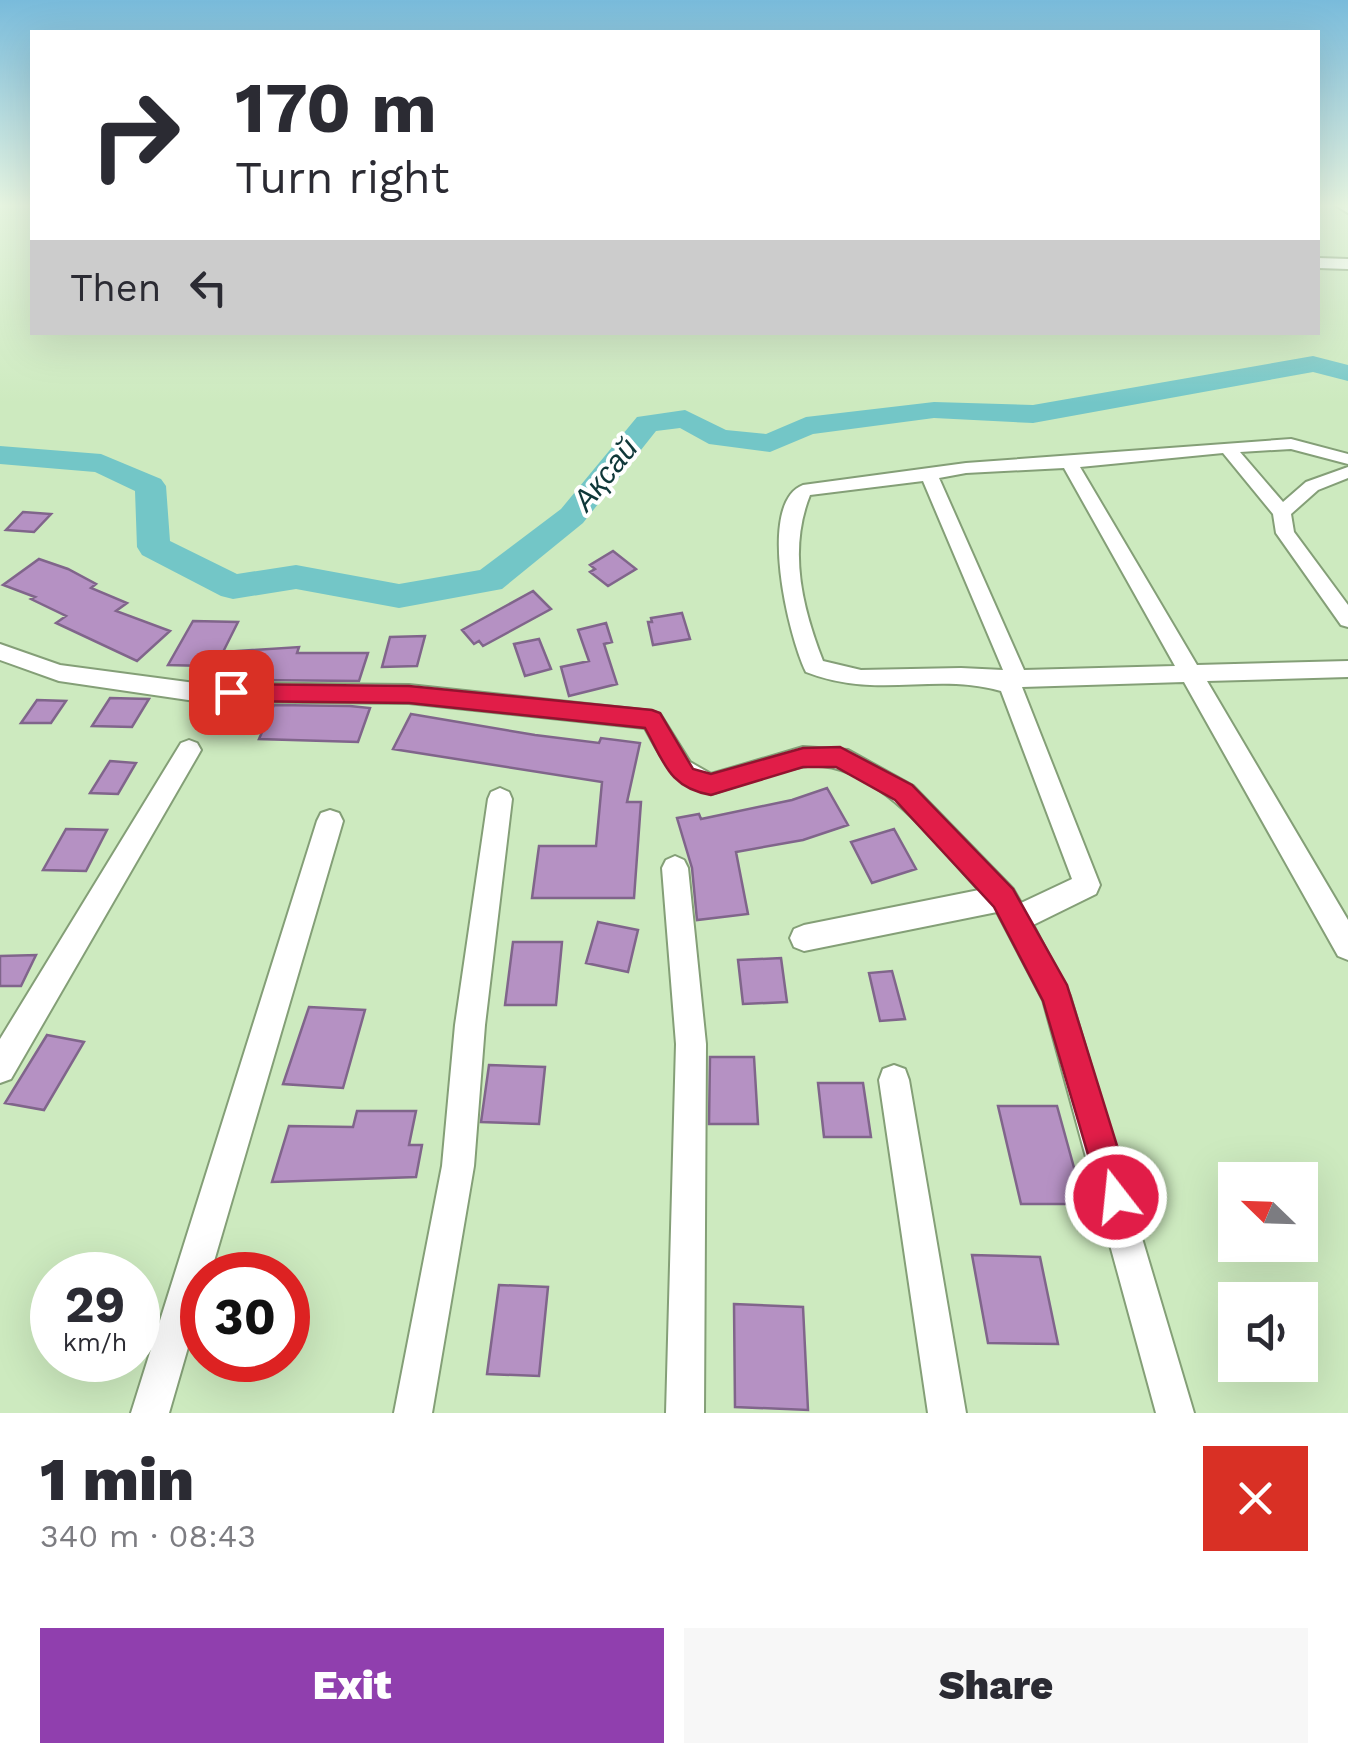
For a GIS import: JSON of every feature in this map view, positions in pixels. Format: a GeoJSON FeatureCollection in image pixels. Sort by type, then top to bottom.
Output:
{"type":"FeatureCollection","features":[{"type":"Feature","properties":{"kind":"street"},"geometry":{"type":"LineString","coordinates":[[1348,459],[1291,444],[1070,464],[966,468],[803,490],[790,528],[799,628],[814,666],[838,679],[1348,669]]}},
{"type":"Feature","properties":{"kind":"street"},"geometry":{"type":"LineString","coordinates":[[1227,448],[1282,512],[1285,534],[1348,620]]}},
{"type":"Feature","properties":{"kind":"street"},"geometry":{"type":"LineString","coordinates":[[1070,464],[1348,946]]}},
{"type":"Feature","properties":{"kind":"street"},"geometry":{"type":"LineString","coordinates":[[1282,512],[1312,486],[1348,472]]}},
{"type":"Feature","properties":{"kind":"street"},"geometry":{"type":"LineString","coordinates":[[804,938],[1009,909],[1086,884],[928,475]]}},
{"type":"Feature","properties":{"kind":"street"},"geometry":{"type":"LineString","coordinates":[[0,652],[59,673],[195,692],[409,694],[652,720],[685,776],[711,784],[803,758],[840,757],[904,793],[1009,909],[1056,996],[1176,1413]]}},
{"type":"Feature","properties":{"kind":"street"},"geometry":{"type":"LineString","coordinates":[[0,1068],[189,750]]}},
{"type":"Feature","properties":{"kind":"street"},"geometry":{"type":"LineString","coordinates":[[413,1413],[458,1166],[470,1025],[500,799]]}},
{"type":"Feature","properties":{"kind":"street"},"geometry":{"type":"LineString","coordinates":[[150,1413],[330,821]]}},
{"type":"Feature","properties":{"kind":"street"},"geometry":{"type":"LineString","coordinates":[[675,868],[691,1044],[685,1413]]}},
{"type":"Feature","properties":{"kind":"street"},"geometry":{"type":"LineString","coordinates":[[894,1080],[947,1413]]}},
{"type":"Feature","properties":{"kind":"building"},"geometry":{"type":"Polygon","coordinates":[[[23,512],[51,514],[34,532],[6,530],[23,512]]]}},
{"type":"Feature","properties":{"kind":"building"},"geometry":{"type":"Polygon","coordinates":[[[613,551],[636,569],[608,586],[590,572],[595,569],[590,565],[613,551]]]}},
{"type":"Feature","properties":{"kind":"building"},"geometry":{"type":"Polygon","coordinates":[[[39,559],[68,569],[96,584],[91,588],[127,603],[116,611],[170,631],[137,661],[56,623],[66,616],[31,599],[35,597],[3,585],[39,559]]]}},
{"type":"Feature","properties":{"kind":"building"},"geometry":{"type":"Polygon","coordinates":[[[533,591],[551,609],[483,646],[479,641],[474,644],[462,630],[533,591]]]}},
{"type":"Feature","properties":{"kind":"building"},"geometry":{"type":"Polygon","coordinates":[[[682,613],[690,639],[653,645],[648,622],[652,622],[651,618],[682,613]]]}},
{"type":"Feature","properties":{"kind":"building"},"geometry":{"type":"Polygon","coordinates":[[[193,621],[238,622],[223,652],[299,647],[297,653],[368,653],[359,681],[242,680],[246,667],[168,665],[193,621]]]}},
{"type":"Feature","properties":{"kind":"building"},"geometry":{"type":"Polygon","coordinates":[[[606,623],[612,642],[604,644],[617,684],[569,696],[561,667],[589,661],[578,630],[606,623]]]}},
{"type":"Feature","properties":{"kind":"building"},"geometry":{"type":"Polygon","coordinates":[[[425,636],[417,666],[382,667],[390,637],[425,636]]]}},
{"type":"Feature","properties":{"kind":"building"},"geometry":{"type":"Polygon","coordinates":[[[539,639],[551,669],[525,676],[514,644],[539,639]]]}},
{"type":"Feature","properties":{"kind":"building"},"geometry":{"type":"Polygon","coordinates":[[[110,698],[149,699],[132,727],[92,726],[110,698]]]}},
{"type":"Feature","properties":{"kind":"building"},"geometry":{"type":"Polygon","coordinates":[[[37,700],[66,701],[51,723],[21,723],[37,700]]]}},
{"type":"Feature","properties":{"kind":"building"},"geometry":{"type":"Polygon","coordinates":[[[274,705],[370,708],[358,742],[259,739],[274,705]]]}},
{"type":"Feature","properties":{"kind":"building"},"geometry":{"type":"Polygon","coordinates":[[[411,714],[535,735],[599,743],[601,738],[640,743],[627,802],[641,802],[634,898],[532,898],[539,846],[596,846],[602,782],[393,749],[411,714]]]}},
{"type":"Feature","properties":{"kind":"building"},"geometry":{"type":"Polygon","coordinates":[[[110,761],[136,763],[118,794],[90,793],[110,761]]]}},
{"type":"Feature","properties":{"kind":"building"},"geometry":{"type":"Polygon","coordinates":[[[827,788],[848,825],[803,840],[736,852],[748,914],[697,920],[692,868],[677,818],[699,814],[701,819],[792,800],[827,788]]]}},
{"type":"Feature","properties":{"kind":"building"},"geometry":{"type":"Polygon","coordinates":[[[66,829],[107,830],[86,871],[43,870],[66,829]]]}},
{"type":"Feature","properties":{"kind":"building"},"geometry":{"type":"Polygon","coordinates":[[[894,829],[916,869],[872,883],[851,842],[894,829]]]}},
{"type":"Feature","properties":{"kind":"building"},"geometry":{"type":"Polygon","coordinates":[[[598,922],[638,930],[628,972],[586,963],[598,922]]]}},
{"type":"Feature","properties":{"kind":"building"},"geometry":{"type":"Polygon","coordinates":[[[513,942],[562,942],[556,1005],[505,1005],[513,942]]]}},
{"type":"Feature","properties":{"kind":"building"},"geometry":{"type":"Polygon","coordinates":[[[36,955],[21,986],[0,986],[0,956],[36,955]]]}},
{"type":"Feature","properties":{"kind":"building"},"geometry":{"type":"Polygon","coordinates":[[[781,958],[787,1002],[743,1004],[738,960],[781,958]]]}},
{"type":"Feature","properties":{"kind":"building"},"geometry":{"type":"Polygon","coordinates":[[[892,971],[905,1019],[880,1021],[869,973],[892,971]]]}},
{"type":"Feature","properties":{"kind":"building"},"geometry":{"type":"Polygon","coordinates":[[[309,1007],[365,1010],[343,1088],[283,1084],[309,1007]]]}},
{"type":"Feature","properties":{"kind":"building"},"geometry":{"type":"Polygon","coordinates":[[[47,1035],[84,1042],[44,1110],[5,1103],[47,1035]]]}},
{"type":"Feature","properties":{"kind":"building"},"geometry":{"type":"Polygon","coordinates":[[[710,1057],[754,1057],[758,1124],[709,1124],[710,1057]]]}},
{"type":"Feature","properties":{"kind":"building"},"geometry":{"type":"Polygon","coordinates":[[[489,1065],[545,1067],[539,1124],[481,1122],[489,1065]]]}},
{"type":"Feature","properties":{"kind":"building"},"geometry":{"type":"Polygon","coordinates":[[[818,1083],[863,1083],[871,1137],[824,1137],[818,1083]]]}},
{"type":"Feature","properties":{"kind":"building"},"geometry":{"type":"Polygon","coordinates":[[[998,1106],[1057,1106],[1084,1204],[1021,1204],[998,1106]]]}},
{"type":"Feature","properties":{"kind":"building"},"geometry":{"type":"Polygon","coordinates":[[[357,1111],[416,1111],[409,1145],[422,1145],[416,1177],[272,1182],[289,1126],[353,1127],[357,1111]]]}},
{"type":"Feature","properties":{"kind":"building"},"geometry":{"type":"Polygon","coordinates":[[[972,1255],[1040,1257],[1058,1344],[988,1343],[972,1255]]]}},
{"type":"Feature","properties":{"kind":"building"},"geometry":{"type":"Polygon","coordinates":[[[499,1285],[548,1287],[539,1376],[487,1374],[499,1285]]]}},
{"type":"Feature","properties":{"kind":"building"},"geometry":{"type":"Polygon","coordinates":[[[734,1304],[803,1307],[808,1410],[735,1407],[734,1304]]]}},
{"type":"Feature","properties":{"kind":"waterway","name":"Ақсай"},"geometry":{"type":"LineString","coordinates":[[0,455],[101,463],[150,486],[154,547],[233,587],[296,577],[399,596],[490,580],[572,516],[647,423],[685,419],[719,438],[770,443],[806,426],[934,410],[1033,414],[1313,364],[1348,373]]}},
{"type":"Feature","properties":{"kind":"route"},"geometry":{"type":"LineString","coordinates":[[231,692],[409,694],[652,720],[685,776],[696,782],[711,784],[803,758],[840,757],[904,793],[1004,898],[1056,996],[1116,1197]]}}]}
